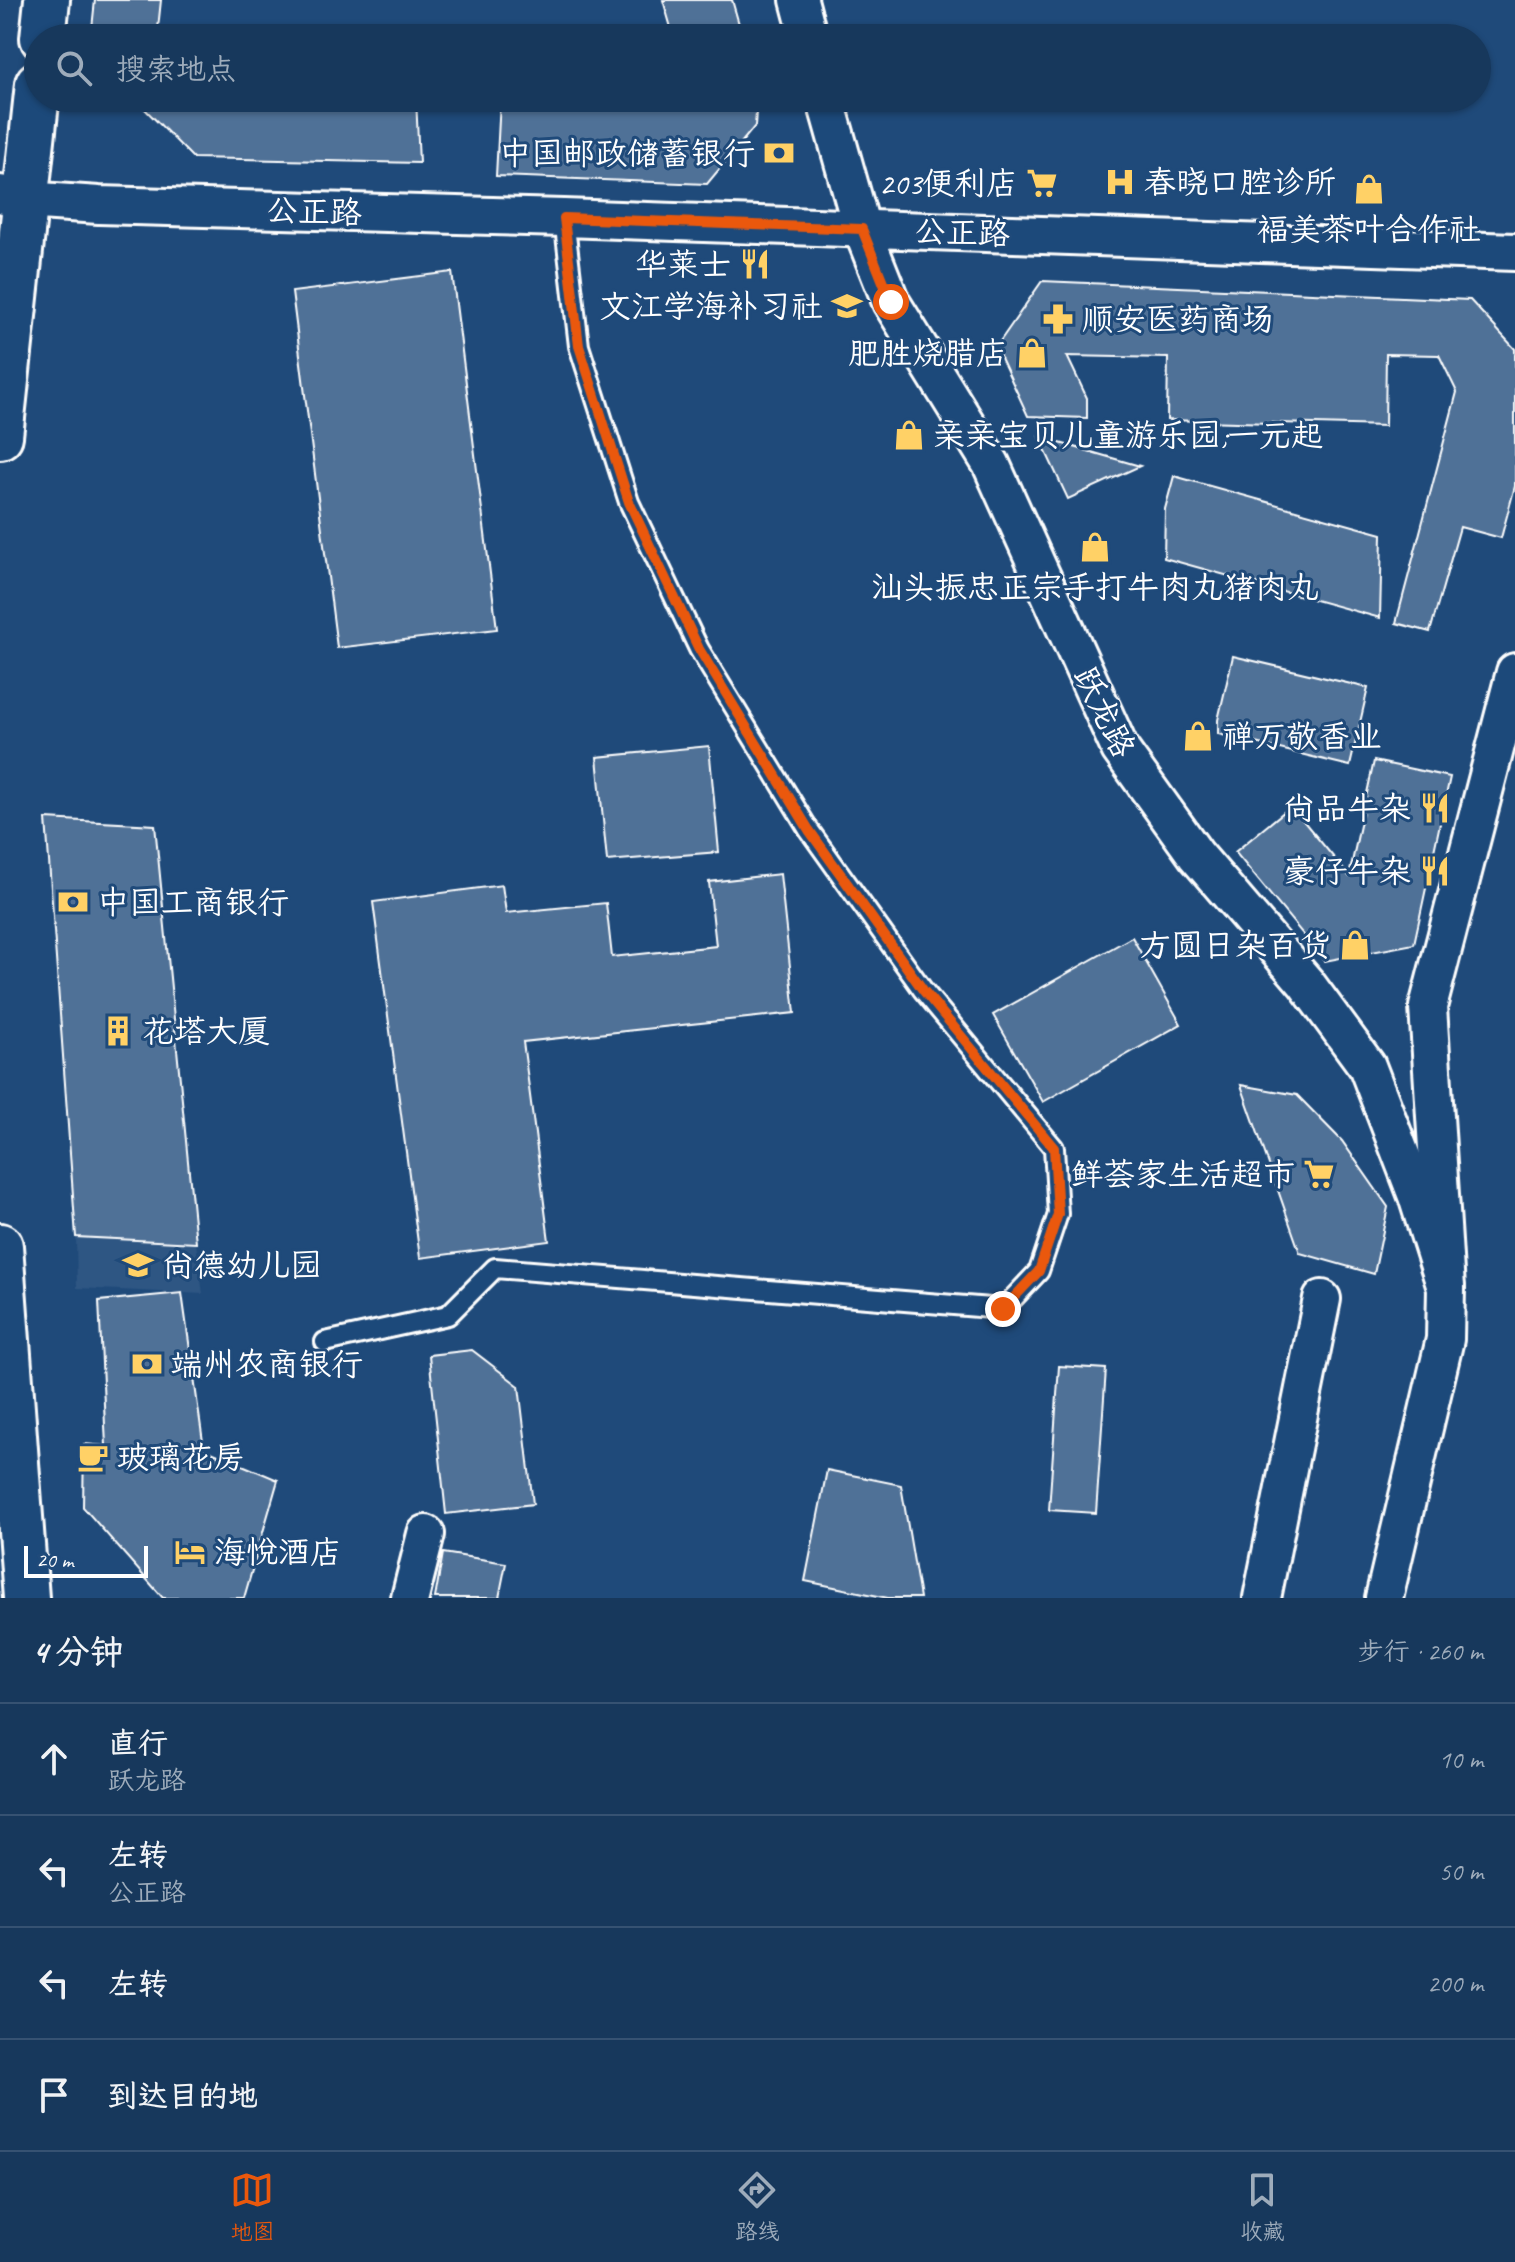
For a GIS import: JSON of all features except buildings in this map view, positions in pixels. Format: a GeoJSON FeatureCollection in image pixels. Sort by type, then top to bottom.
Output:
{"type":"FeatureCollection","features":[{"type":"Feature","properties":{"kind":"street"},"geometry":{"type":"LineString","coordinates":[[44,24],[47,0]]}},
{"type":"Feature","properties":{"kind":"street"},"geometry":{"type":"LineString","coordinates":[[799,0],[805,24]]}},
{"type":"Feature","properties":{"kind":"street"},"geometry":{"type":"LineString","coordinates":[[0,436],[13,197],[32,112]]}},
{"type":"Feature","properties":{"kind":"street","name":"跃龙路"},"geometry":{"type":"LineString","coordinates":[[829,112],[862,229],[891,302],[991,464],[1120,749],[1196,855],[1306,983],[1367,1066],[1417,1196],[1446,1288]]}},
{"type":"Feature","properties":{"kind":"street","name":"公正路"},"geometry":{"type":"LineString","coordinates":[[13,197],[99,205],[564,218],[1515,252]]}},
{"type":"Feature","properties":{"kind":"street"},"geometry":{"type":"LineString","coordinates":[[1384,1598],[1445,1339],[1446,1288],[1428,1007],[1515,672]]}},
{"type":"Feature","properties":{"kind":"street"},"geometry":{"type":"LineString","coordinates":[[0,1246],[26,1598]]}},
{"type":"Feature","properties":{"kind":"street"},"geometry":{"type":"LineString","coordinates":[[1262,1598],[1322,1299]]}},
{"type":"Feature","properties":{"kind":"street"},"geometry":{"type":"LineString","coordinates":[[410,1598],[426,1534]]}},
{"type":"Feature","properties":{"kind":"lane"},"geometry":{"type":"LineString","coordinates":[[325,1342],[448,1315],[495,1268],[1003,1309],[1039,1271],[1058,1214],[1054,1148],[923,990],[826,854],[699,649],[629,502],[583,360],[564,218]]}},
{"type":"Feature","properties":{"kind":"shaded area","name":"尚德幼儿园"},"geometry":{"type":"Polygon","coordinates":[[[76,1237],[196,1243],[203,1294],[77,1288],[76,1237]]]}},
{"type":"Feature","properties":{"kind":"place","name":"中国邮政储蓄银行"},"geometry":{"type":"Point","coordinates":[779,153]}},
{"type":"Feature","properties":{"kind":"place","name":"春晓口腔诊所"},"geometry":{"type":"Point","coordinates":[1120,182]}},
{"type":"Feature","properties":{"kind":"place","name":"203便利店"},"geometry":{"type":"Point","coordinates":[1042,183]}},
{"type":"Feature","properties":{"kind":"place","name":"褔美茶叶合作社"},"geometry":{"type":"Point","coordinates":[1369,189]}},
{"type":"Feature","properties":{"kind":"place","name":"华莱士"},"geometry":{"type":"Point","coordinates":[755,264]}},
{"type":"Feature","properties":{"kind":"place","name":"文江学海补习社"},"geometry":{"type":"Point","coordinates":[847,306]}},
{"type":"Feature","properties":{"kind":"place","name":"顺安医药商场"},"geometry":{"type":"Point","coordinates":[1058,319]}},
{"type":"Feature","properties":{"kind":"place","name":"肥胜烧腊店"},"geometry":{"type":"Point","coordinates":[1032,353]}},
{"type":"Feature","properties":{"kind":"place","name":"亲亲宝贝儿童游乐园;一元起"},"geometry":{"type":"Point","coordinates":[909,435]}},
{"type":"Feature","properties":{"kind":"place","name":"汕头振忠正宗手打牛肉丸猪肉丸"},"geometry":{"type":"Point","coordinates":[1095,547]}},
{"type":"Feature","properties":{"kind":"place","name":"禅万敬香业"},"geometry":{"type":"Point","coordinates":[1198,736]}},
{"type":"Feature","properties":{"kind":"place","name":"尚品牛杂"},"geometry":{"type":"Point","coordinates":[1435,808]}},
{"type":"Feature","properties":{"kind":"place","name":"豪仔牛杂"},"geometry":{"type":"Point","coordinates":[1435,871]}},
{"type":"Feature","properties":{"kind":"place","name":"中国工商银行"},"geometry":{"type":"Point","coordinates":[73,902]}},
{"type":"Feature","properties":{"kind":"place","name":"方圆日杂百货"},"geometry":{"type":"Point","coordinates":[1355,945]}},
{"type":"Feature","properties":{"kind":"place","name":"花塔大厦"},"geometry":{"type":"Point","coordinates":[118,1031]}},
{"type":"Feature","properties":{"kind":"place","name":"鲜荟家生活超市"},"geometry":{"type":"Point","coordinates":[1319,1174]}},
{"type":"Feature","properties":{"kind":"place","name":"尚德幼儿园"},"geometry":{"type":"Point","coordinates":[138,1265]}},
{"type":"Feature","properties":{"kind":"place","name":"端州农商银行"},"geometry":{"type":"Point","coordinates":[147,1364]}},
{"type":"Feature","properties":{"kind":"place","name":"玻璃花房"},"geometry":{"type":"Point","coordinates":[93,1457]}},
{"type":"Feature","properties":{"kind":"place","name":"海悦酒店"},"geometry":{"type":"Point","coordinates":[190,1552]}},
{"type":"Feature","properties":{"kind":"route"},"geometry":{"type":"LineString","coordinates":[[891,302],[862,229],[564,218],[579,346],[629,502],[699,649],[809,830],[923,990],[1054,1148],[1058,1214],[1039,1271],[1003,1309]]}}]}
